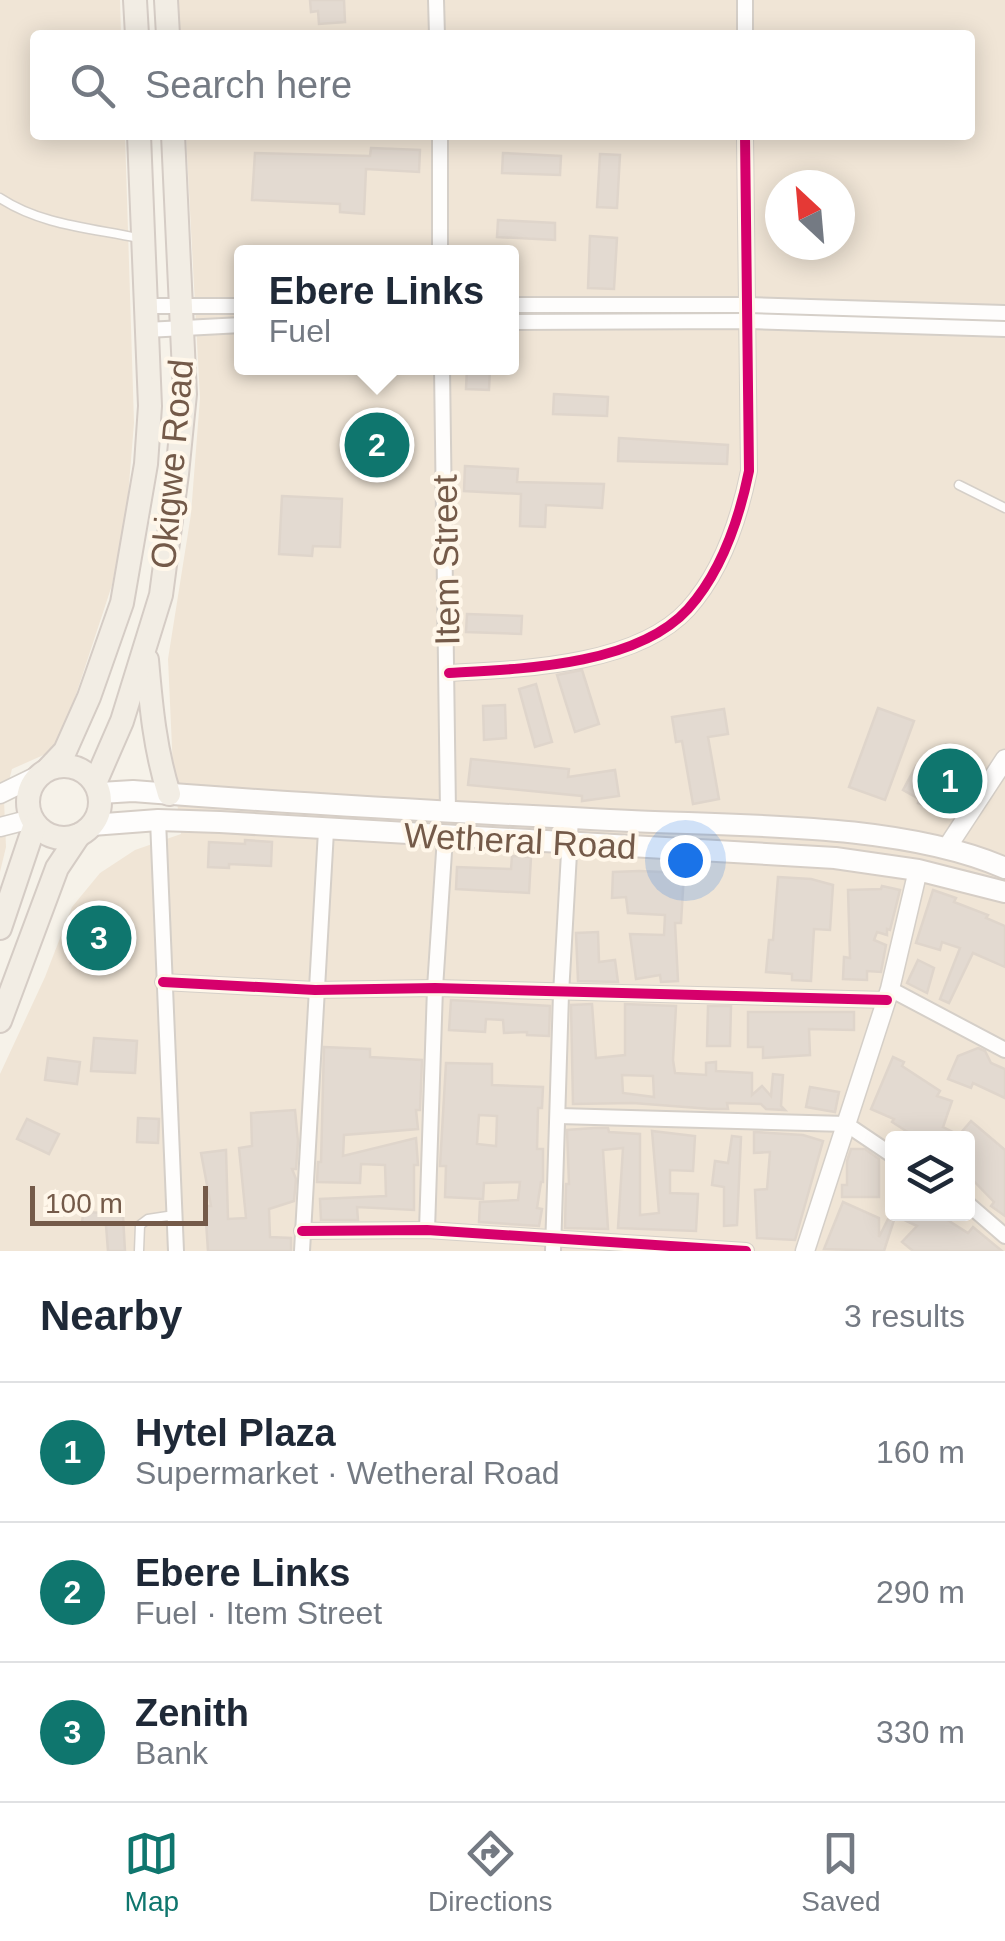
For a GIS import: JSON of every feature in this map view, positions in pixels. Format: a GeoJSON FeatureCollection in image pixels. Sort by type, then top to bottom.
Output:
{"type":"FeatureCollection","features":[{"type":"Feature","properties":{"kind":"main road"},"geometry":{"type":"LineString","coordinates":[[135,0],[137,30]]}},
{"type":"Feature","properties":{"kind":"main road"},"geometry":{"type":"LineString","coordinates":[[166,0],[168,30]]}},
{"type":"Feature","properties":{"kind":"main road"},"geometry":{"type":"LineString","coordinates":[[0,928],[33,821],[28,804],[31,788],[65,752],[122,603],[146,464],[150,406],[139,140]]}},
{"type":"Feature","properties":{"kind":"main road","name":"Okigwe Road"},"geometry":{"type":"LineString","coordinates":[[98,788],[160,595],[177,474],[185,394],[173,140]]}},
{"type":"Feature","properties":{"kind":"main road"},"geometry":{"type":"LineString","coordinates":[[146,647],[159,764],[168,794]]}},
{"type":"Feature","properties":{"kind":"main road"},"geometry":{"type":"LineString","coordinates":[[0,1021],[57,868],[98,816],[98,788],[77,768],[45,772]]}},
{"type":"Feature","properties":{"kind":"main road","name":"Wetheral Road"},"geometry":{"type":"LineString","coordinates":[[98,788],[448,812],[805,829],[946,848],[1005,868]]}},
{"type":"Feature","properties":{"kind":"main road","name":"Wetheral Road"},"geometry":{"type":"LineString","coordinates":[[85,830],[158,820],[835,858],[918,870],[1005,892]]}},
{"type":"Feature","properties":{"kind":"main road"},"geometry":{"type":"LineString","coordinates":[[33,821],[60,838],[85,830]]}},
{"type":"Feature","properties":{"kind":"street"},"geometry":{"type":"LineString","coordinates":[[436,0],[437,30]]}},
{"type":"Feature","properties":{"kind":"street"},"geometry":{"type":"LineString","coordinates":[[744,0],[744,30]]}},
{"type":"Feature","properties":{"kind":"street"},"geometry":{"type":"LineString","coordinates":[[440,140],[440,245]]}},
{"type":"Feature","properties":{"kind":"street"},"geometry":{"type":"LineString","coordinates":[[448,673],[528,668],[610,652],[652,636],[686,611],[723,556],[750,471],[745,140]]}},
{"type":"Feature","properties":{"kind":"street"},"geometry":{"type":"LineString","coordinates":[[519,305],[748,313],[1005,329]]}},
{"type":"Feature","properties":{"kind":"street"},"geometry":{"type":"LineString","coordinates":[[146,318],[234,307]]}},
{"type":"Feature","properties":{"kind":"street"},"geometry":{"type":"LineString","coordinates":[[519,322],[748,313],[1005,313]]}},
{"type":"Feature","properties":{"kind":"street"},"geometry":{"type":"LineString","coordinates":[[146,318],[181,316],[234,324]]}},
{"type":"Feature","properties":{"kind":"street","name":"Item Street"},"geometry":{"type":"LineString","coordinates":[[442,375],[448,812]]}},
{"type":"Feature","properties":{"kind":"street"},"geometry":{"type":"LineString","coordinates":[[946,848],[1005,759]]}},
{"type":"Feature","properties":{"kind":"street"},"geometry":{"type":"LineString","coordinates":[[0,794],[45,772]]}},
{"type":"Feature","properties":{"kind":"street"},"geometry":{"type":"LineString","coordinates":[[554,1245],[571,818]]}},
{"type":"Feature","properties":{"kind":"street"},"geometry":{"type":"LineString","coordinates":[[158,820],[176,1251]]}},
{"type":"Feature","properties":{"kind":"street"},"geometry":{"type":"LineString","coordinates":[[0,827],[33,821]]}},
{"type":"Feature","properties":{"kind":"street"},"geometry":{"type":"LineString","coordinates":[[302,1251],[326,831]]}},
{"type":"Feature","properties":{"kind":"street"},"geometry":{"type":"LineString","coordinates":[[427,1230],[435,988],[445,837]]}},
{"type":"Feature","properties":{"kind":"street"},"geometry":{"type":"LineString","coordinates":[[805,1251],[889,994],[918,870]]}},
{"type":"Feature","properties":{"kind":"street"},"geometry":{"type":"LineString","coordinates":[[163,982],[314,990],[889,994],[1005,1050]]}},
{"type":"Feature","properties":{"kind":"street"},"geometry":{"type":"LineString","coordinates":[[559,1116],[846,1124],[885,1150]]}},
{"type":"Feature","properties":{"kind":"street"},"geometry":{"type":"LineString","coordinates":[[975,1210],[1005,1236]]}},
{"type":"Feature","properties":{"kind":"street"},"geometry":{"type":"LineString","coordinates":[[302,1231],[427,1230],[554,1245],[746,1251]]}},
{"type":"Feature","properties":{"kind":"lane"},"geometry":{"type":"LineString","coordinates":[[0,198],[52,222],[143,239]]}},
{"type":"Feature","properties":{"kind":"lane"},"geometry":{"type":"LineString","coordinates":[[960,485],[1005,508]]}},
{"type":"Feature","properties":{"kind":"lane"},"geometry":{"type":"LineString","coordinates":[[139,1251],[140,1225],[148,1219],[174,1215]]}},
{"type":"Feature","properties":{"kind":"shaded area"},"geometry":{"type":"Polygon","coordinates":[[[0,0],[120,0],[121,30],[30,30],[30,140],[125,140],[134,423],[127,509],[112,585],[62,737],[48,753],[12,769],[4,800],[6,847],[0,872],[0,0]]]}},
{"type":"Feature","properties":{"kind":"shaded area"},"geometry":{"type":"Polygon","coordinates":[[[178,0],[1005,0],[1005,1251],[0,1251],[0,1074],[72,907],[100,873],[135,850],[181,834],[173,769],[168,659],[191,514],[200,398],[186,140],[975,140],[975,30],[179,30],[178,0]]]}},
{"type":"Feature","properties":{"kind":"building"},"geometry":{"type":"Polygon","coordinates":[[[310,0],[344,0],[345,22],[319,24],[318,11],[311,12],[310,0]]]}},
{"type":"Feature","properties":{"kind":"building"},"geometry":{"type":"Polygon","coordinates":[[[371,148],[420,150],[419,172],[366,169],[364,214],[340,212],[340,204],[252,200],[255,153],[370,156],[371,148]]]}},
{"type":"Feature","properties":{"kind":"building"},"geometry":{"type":"Polygon","coordinates":[[[503,153],[561,156],[560,175],[502,173],[503,153]]]}},
{"type":"Feature","properties":{"kind":"building"},"geometry":{"type":"Polygon","coordinates":[[[600,154],[620,155],[617,208],[597,207],[600,154]]]}},
{"type":"Feature","properties":{"kind":"building"},"geometry":{"type":"Polygon","coordinates":[[[498,220],[555,223],[555,240],[497,237],[498,220]]]}},
{"type":"Feature","properties":{"kind":"building"},"geometry":{"type":"Polygon","coordinates":[[[590,236],[617,238],[614,289],[588,288],[590,236]]]}},
{"type":"Feature","properties":{"kind":"building"},"geometry":{"type":"Polygon","coordinates":[[[467,375],[490,375],[489,390],[466,389],[467,375]]]}},
{"type":"Feature","properties":{"kind":"building"},"geometry":{"type":"Polygon","coordinates":[[[554,394],[608,397],[607,416],[553,414],[554,394]]]}},
{"type":"Feature","properties":{"kind":"building"},"geometry":{"type":"Polygon","coordinates":[[[369,426],[393,427],[392,465],[367,464],[369,426]]]}},
{"type":"Feature","properties":{"kind":"building"},"geometry":{"type":"Polygon","coordinates":[[[619,438],[728,445],[727,464],[618,461],[619,438]]]}},
{"type":"Feature","properties":{"kind":"building"},"geometry":{"type":"Polygon","coordinates":[[[465,466],[518,469],[517,482],[604,484],[602,508],[546,505],[545,527],[520,526],[521,494],[464,491],[465,466]]]}},
{"type":"Feature","properties":{"kind":"building"},"geometry":{"type":"Polygon","coordinates":[[[282,496],[342,499],[340,547],[313,546],[312,556],[279,554],[282,496]]]}},
{"type":"Feature","properties":{"kind":"building"},"geometry":{"type":"Polygon","coordinates":[[[467,614],[522,616],[521,634],[466,632],[467,614]]]}},
{"type":"Feature","properties":{"kind":"building"},"geometry":{"type":"Polygon","coordinates":[[[582,670],[599,724],[575,732],[557,675],[582,670]]]}},
{"type":"Feature","properties":{"kind":"building"},"geometry":{"type":"Polygon","coordinates":[[[536,684],[552,742],[535,747],[519,689],[536,684]]]}},
{"type":"Feature","properties":{"kind":"building"},"geometry":{"type":"Polygon","coordinates":[[[505,705],[506,738],[484,740],[483,706],[505,705]]]}},
{"type":"Feature","properties":{"kind":"building"},"geometry":{"type":"Polygon","coordinates":[[[878,708],[914,721],[885,800],[849,787],[878,708]]]}},
{"type":"Feature","properties":{"kind":"building"},"geometry":{"type":"Polygon","coordinates":[[[724,709],[728,734],[708,737],[719,799],[693,804],[682,741],[676,742],[672,717],[724,709]]]}},
{"type":"Feature","properties":{"kind":"building"},"geometry":{"type":"Polygon","coordinates":[[[946,745],[976,759],[946,815],[918,803],[919,799],[903,790],[916,766],[931,774],[946,745]]]}},
{"type":"Feature","properties":{"kind":"building"},"geometry":{"type":"Polygon","coordinates":[[[471,759],[569,769],[568,777],[615,770],[619,796],[582,801],[582,796],[468,785],[471,759]]]}},
{"type":"Feature","properties":{"kind":"building"},"geometry":{"type":"Polygon","coordinates":[[[245,840],[272,842],[271,866],[208,867],[209,842],[245,844],[245,840]]]}},
{"type":"Feature","properties":{"kind":"building"},"geometry":{"type":"Polygon","coordinates":[[[512,856],[531,857],[529,893],[456,889],[457,867],[511,869],[512,856]]]}},
{"type":"Feature","properties":{"kind":"building"},"geometry":{"type":"Polygon","coordinates":[[[613,872],[684,873],[681,923],[675,923],[678,981],[661,982],[660,975],[636,979],[630,934],[664,935],[665,915],[628,913],[626,897],[612,898],[613,872]]]}},
{"type":"Feature","properties":{"kind":"building"},"geometry":{"type":"Polygon","coordinates":[[[778,877],[833,885],[830,930],[814,929],[811,981],[792,980],[792,974],[766,972],[778,877]]]}},
{"type":"Feature","properties":{"kind":"building"},"geometry":{"type":"Polygon","coordinates":[[[882,886],[900,890],[890,930],[887,929],[887,935],[877,932],[874,940],[886,945],[881,972],[867,971],[867,980],[843,979],[844,957],[850,958],[848,890],[882,886]]]}},
{"type":"Feature","properties":{"kind":"building"},"geometry":{"type":"Polygon","coordinates":[[[933,890],[956,898],[954,902],[1005,926],[1005,967],[973,953],[949,1003],[940,999],[960,948],[942,942],[940,950],[916,943],[933,890]]]}},
{"type":"Feature","properties":{"kind":"building"},"geometry":{"type":"Polygon","coordinates":[[[84,907],[126,917],[115,962],[101,959],[98,969],[71,963],[84,907]]]}},
{"type":"Feature","properties":{"kind":"building"},"geometry":{"type":"Polygon","coordinates":[[[598,932],[599,962],[615,960],[618,982],[578,981],[576,933],[598,932]]]}},
{"type":"Feature","properties":{"kind":"building"},"geometry":{"type":"Polygon","coordinates":[[[918,960],[934,968],[927,993],[907,983],[918,960]]]}},
{"type":"Feature","properties":{"kind":"building"},"geometry":{"type":"Polygon","coordinates":[[[451,1000],[550,1006],[549,1036],[504,1033],[503,1020],[486,1019],[485,1032],[449,1030],[451,1000]]]}},
{"type":"Feature","properties":{"kind":"building"},"geometry":{"type":"Polygon","coordinates":[[[592,1004],[596,1058],[625,1055],[625,1004],[676,1006],[675,1073],[706,1075],[706,1063],[716,1062],[716,1071],[752,1073],[752,1095],[762,1086],[771,1096],[773,1074],[783,1075],[781,1106],[785,1110],[766,1109],[761,1104],[727,1103],[728,1109],[573,1104],[571,1005],[592,1004]],[[622,1075],[623,1093],[654,1097],[653,1076],[622,1075]]]}},
{"type":"Feature","properties":{"kind":"building"},"geometry":{"type":"Polygon","coordinates":[[[708,1006],[731,1006],[730,1046],[707,1046],[708,1006]]]}},
{"type":"Feature","properties":{"kind":"building"},"geometry":{"type":"Polygon","coordinates":[[[748,1012],[854,1012],[854,1030],[809,1029],[810,1055],[763,1058],[763,1047],[748,1047],[748,1012]]]}},
{"type":"Feature","properties":{"kind":"building"},"geometry":{"type":"Polygon","coordinates":[[[94,1038],[137,1041],[135,1073],[91,1071],[94,1038]]]}},
{"type":"Feature","properties":{"kind":"building"},"geometry":{"type":"Polygon","coordinates":[[[324,1047],[370,1049],[370,1057],[422,1060],[420,1110],[416,1110],[418,1129],[344,1135],[343,1156],[416,1138],[414,1210],[357,1207],[358,1220],[321,1220],[320,1199],[386,1196],[385,1165],[361,1164],[360,1183],[317,1182],[324,1047]]]}},
{"type":"Feature","properties":{"kind":"building"},"geometry":{"type":"Polygon","coordinates":[[[978,1048],[985,1051],[991,1063],[1005,1069],[1005,1098],[973,1083],[971,1088],[948,1079],[958,1056],[978,1048]]]}},
{"type":"Feature","properties":{"kind":"building"},"geometry":{"type":"Polygon","coordinates":[[[893,1057],[940,1091],[937,1096],[952,1101],[943,1127],[951,1131],[906,1131],[892,1122],[894,1119],[871,1109],[893,1057]]]}},
{"type":"Feature","properties":{"kind":"building"},"geometry":{"type":"Polygon","coordinates":[[[48,1058],[80,1062],[77,1084],[45,1080],[48,1058]]]}},
{"type":"Feature","properties":{"kind":"building"},"geometry":{"type":"Polygon","coordinates":[[[446,1063],[492,1064],[492,1085],[543,1087],[542,1108],[538,1108],[537,1149],[543,1149],[539,1226],[479,1222],[480,1202],[518,1200],[520,1182],[484,1183],[483,1199],[445,1197],[446,1166],[440,1166],[446,1063]],[[479,1115],[477,1144],[496,1146],[497,1116],[479,1115]]]}},
{"type":"Feature","properties":{"kind":"building"},"geometry":{"type":"Polygon","coordinates":[[[810,1087],[839,1092],[835,1112],[806,1107],[810,1087]]]}},
{"type":"Feature","properties":{"kind":"building"},"geometry":{"type":"Polygon","coordinates":[[[295,1110],[298,1141],[296,1169],[292,1169],[296,1179],[294,1201],[269,1209],[270,1237],[291,1238],[291,1251],[208,1251],[205,1206],[211,1206],[201,1153],[226,1150],[228,1219],[246,1218],[239,1148],[252,1146],[251,1113],[295,1110]]]}},
{"type":"Feature","properties":{"kind":"building"},"geometry":{"type":"Polygon","coordinates":[[[138,1118],[159,1119],[158,1143],[137,1142],[138,1118]]]}},
{"type":"Feature","properties":{"kind":"building"},"geometry":{"type":"Polygon","coordinates":[[[27,1119],[59,1134],[49,1154],[17,1139],[27,1119]]]}},
{"type":"Feature","properties":{"kind":"building"},"geometry":{"type":"Polygon","coordinates":[[[971,1121],[1005,1150],[1005,1216],[991,1206],[994,1202],[975,1182],[975,1131],[962,1131],[971,1121]]]}},
{"type":"Feature","properties":{"kind":"building"},"geometry":{"type":"Polygon","coordinates":[[[608,1128],[609,1132],[640,1134],[640,1215],[659,1213],[652,1131],[695,1136],[693,1171],[670,1170],[670,1193],[698,1194],[696,1231],[618,1228],[623,1148],[603,1150],[608,1229],[565,1228],[569,1184],[567,1130],[608,1128]]]}},
{"type":"Feature","properties":{"kind":"building"},"geometry":{"type":"Polygon","coordinates":[[[754,1132],[803,1135],[823,1141],[795,1240],[757,1238],[755,1190],[767,1189],[770,1152],[754,1153],[754,1132]]]}},
{"type":"Feature","properties":{"kind":"building"},"geometry":{"type":"Polygon","coordinates":[[[732,1136],[741,1137],[737,1225],[724,1226],[724,1187],[712,1185],[715,1161],[728,1163],[732,1136]]]}},
{"type":"Feature","properties":{"kind":"building"},"geometry":{"type":"Polygon","coordinates":[[[851,1149],[865,1149],[879,1159],[879,1197],[842,1197],[851,1149]]]}},
{"type":"Feature","properties":{"kind":"building"},"geometry":{"type":"Polygon","coordinates":[[[122,1198],[125,1251],[108,1251],[106,1225],[82,1224],[83,1212],[106,1213],[105,1199],[122,1198]]]}},
{"type":"Feature","properties":{"kind":"building"},"geometry":{"type":"Polygon","coordinates":[[[843,1202],[879,1218],[879,1237],[887,1221],[894,1221],[884,1251],[824,1249],[843,1202]]]}},
{"type":"Feature","properties":{"kind":"building"},"geometry":{"type":"Polygon","coordinates":[[[907,1221],[949,1221],[968,1233],[973,1227],[1002,1251],[913,1251],[902,1242],[917,1226],[907,1221]]]}},
{"type":"Feature","properties":{"kind":"cycle path"},"geometry":{"type":"LineString","coordinates":[[449,673],[576,661],[639,642],[666,628],[688,609],[720,562],[749,471],[745,140]]}},
{"type":"Feature","properties":{"kind":"cycle path"},"geometry":{"type":"LineString","coordinates":[[163,982],[315,990],[435,988],[887,1000]]}},
{"type":"Feature","properties":{"kind":"cycle path"},"geometry":{"type":"LineString","coordinates":[[302,1231],[427,1230],[746,1251]]}},
{"type":"Feature","properties":{"kind":"place","name":"Ebere Links"},"geometry":{"type":"Point","coordinates":[377,445]}},
{"type":"Feature","properties":{"kind":"place","name":"Hytel Plaza"},"geometry":{"type":"Point","coordinates":[950,781]}},
{"type":"Feature","properties":{"kind":"place","name":"Zenith"},"geometry":{"type":"Point","coordinates":[99,938]}}]}
